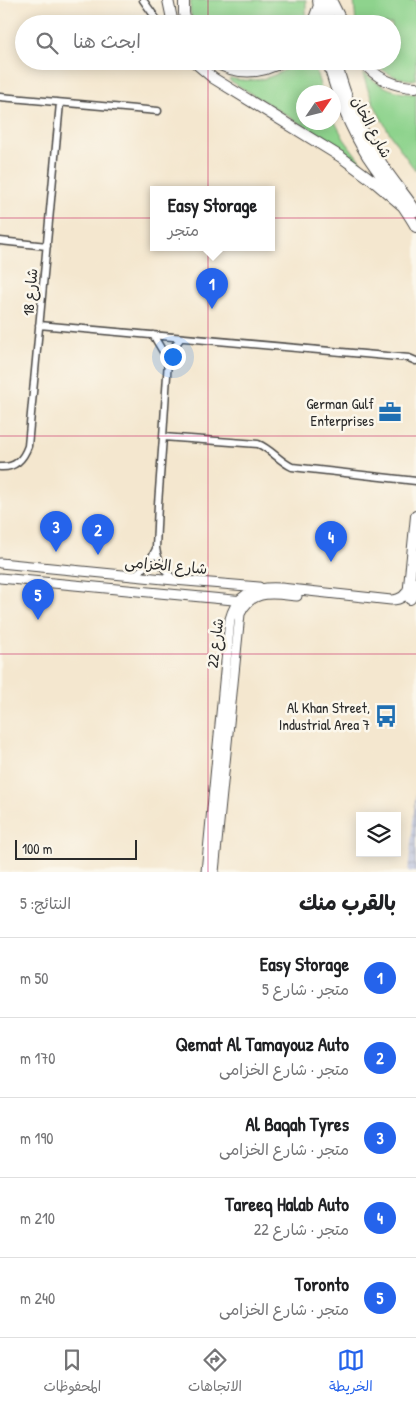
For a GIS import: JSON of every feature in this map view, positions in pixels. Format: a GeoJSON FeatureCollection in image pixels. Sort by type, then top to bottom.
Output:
{"type":"FeatureCollection","features":[{"type":"Feature","properties":{"kind":"main road"},"geometry":{"type":"LineString","coordinates":[[168,0],[171,15]]}},
{"type":"Feature","properties":{"kind":"main road"},"geometry":{"type":"LineString","coordinates":[[184,0],[184,15]]}},
{"type":"Feature","properties":{"kind":"main road"},"geometry":{"type":"LineString","coordinates":[[331,0],[338,15]]}},
{"type":"Feature","properties":{"kind":"main road"},"geometry":{"type":"LineString","coordinates":[[316,15],[321,2]]}},
{"type":"Feature","properties":{"kind":"main road"},"geometry":{"type":"LineString","coordinates":[[321,2],[321,15]]}},
{"type":"Feature","properties":{"kind":"main road"},"geometry":{"type":"LineString","coordinates":[[321,2],[326,15]]}},
{"type":"Feature","properties":{"kind":"main road"},"geometry":{"type":"LineString","coordinates":[[203,70],[341,156],[405,208]]}},
{"type":"Feature","properties":{"kind":"main road"},"geometry":{"type":"LineString","coordinates":[[232,70],[249,72],[265,70]]}},
{"type":"Feature","properties":{"kind":"main road","name":"شارع الخان"},"geometry":{"type":"LineString","coordinates":[[331,70],[342,105],[358,140],[416,227]]}},
{"type":"Feature","properties":{"kind":"main road","name":"شارع الخان"},"geometry":{"type":"LineString","coordinates":[[339,70],[350,102],[365,136],[416,211]]}},
{"type":"Feature","properties":{"kind":"main road"},"geometry":{"type":"LineString","coordinates":[[371,70],[388,82],[416,87]]}},
{"type":"Feature","properties":{"kind":"main road"},"geometry":{"type":"LineString","coordinates":[[410,599],[415,592],[413,584],[416,516]]}},
{"type":"Feature","properties":{"kind":"street"},"geometry":{"type":"LineString","coordinates":[[143,0],[154,15]]}},
{"type":"Feature","properties":{"kind":"street"},"geometry":{"type":"LineString","coordinates":[[0,97],[158,111]]}},
{"type":"Feature","properties":{"kind":"street","name":"شارع 18"},"geometry":{"type":"LineString","coordinates":[[0,467],[14,465],[25,454],[28,446],[60,103]]}},
{"type":"Feature","properties":{"kind":"street"},"geometry":{"type":"LineString","coordinates":[[0,241],[47,246]]}},
{"type":"Feature","properties":{"kind":"street"},"geometry":{"type":"LineString","coordinates":[[39,325],[414,358]]}},
{"type":"Feature","properties":{"kind":"street"},"geometry":{"type":"LineString","coordinates":[[153,335],[168,360]]}},
{"type":"Feature","properties":{"kind":"street"},"geometry":{"type":"LineString","coordinates":[[174,580],[161,566],[156,548],[168,360],[173,348],[181,338]]}},
{"type":"Feature","properties":{"kind":"street"},"geometry":{"type":"LineString","coordinates":[[164,437],[258,444],[271,451],[286,465],[299,469],[416,481]]}},
{"type":"Feature","properties":{"kind":"street"},"geometry":{"type":"LineString","coordinates":[[133,576],[148,564],[156,548]]}},
{"type":"Feature","properties":{"kind":"street","name":"شارع الخزامى"},"geometry":{"type":"LineString","coordinates":[[0,563],[269,587]]}},
{"type":"Feature","properties":{"kind":"street","name":"شارع الخزامى"},"geometry":{"type":"LineString","coordinates":[[0,578],[244,601]]}},
{"type":"Feature","properties":{"kind":"street"},"geometry":{"type":"LineString","coordinates":[[244,601],[252,591],[269,587],[391,600],[405,595],[413,584]]}},
{"type":"Feature","properties":{"kind":"street"},"geometry":{"type":"LineString","coordinates":[[244,601],[267,594],[400,604],[410,599]]}},
{"type":"Feature","properties":{"kind":"street","name":"شارع 22"},"geometry":{"type":"LineString","coordinates":[[206,872],[230,619],[234,609],[244,601]]}},
{"type":"Feature","properties":{"kind":"street","name":"شارع 22"},"geometry":{"type":"LineString","coordinates":[[214,872],[239,619],[244,601]]}},
{"type":"Feature","properties":{"kind":"shaded area"},"geometry":{"type":"Polygon","coordinates":[[[416,791],[416,872],[408,872],[416,791]]]}},
{"type":"Feature","properties":{"kind":"green space"},"geometry":{"type":"Polygon","coordinates":[[[191,0],[306,0],[306,15],[191,15],[191,0]]]}},
{"type":"Feature","properties":{"kind":"green space"},"geometry":{"type":"Polygon","coordinates":[[[354,0],[416,0],[416,80],[404,79],[384,70],[401,70],[401,15],[355,15],[354,0]]]}},
{"type":"Feature","properties":{"kind":"green space"},"geometry":{"type":"Polygon","coordinates":[[[285,70],[316,70],[320,85],[296,85],[296,121],[229,80],[230,78],[257,80],[285,70]]]}},
{"type":"Feature","properties":{"kind":"green space"},"geometry":{"type":"Polygon","coordinates":[[[363,74],[402,93],[416,94],[416,171],[378,113],[363,74]]]}},
{"type":"Feature","properties":{"kind":"green space"},"geometry":{"type":"Polygon","coordinates":[[[311,130],[339,130],[361,164],[311,130]]]}},
{"type":"Feature","properties":{"kind":"place","name":"Easy Storage"},"geometry":{"type":"Point","coordinates":[212,309]}},
{"type":"Feature","properties":{"kind":"place","name":"German Gulf Enterprises"},"geometry":{"type":"Point","coordinates":[390,412]}},
{"type":"Feature","properties":{"kind":"place","name":"Al Baqah Tyres"},"geometry":{"type":"Point","coordinates":[56,552]}},
{"type":"Feature","properties":{"kind":"place","name":"Qemat Al Tamayouz Auto"},"geometry":{"type":"Point","coordinates":[98,555]}},
{"type":"Feature","properties":{"kind":"place","name":"Tareeq Halab Auto"},"geometry":{"type":"Point","coordinates":[331,562]}},
{"type":"Feature","properties":{"kind":"place","name":"Toronto"},"geometry":{"type":"Point","coordinates":[38,620]}},
{"type":"Feature","properties":{"kind":"place","name":"Al Khan Street, Industrial Area 7"},"geometry":{"type":"Point","coordinates":[386,716]}}]}
